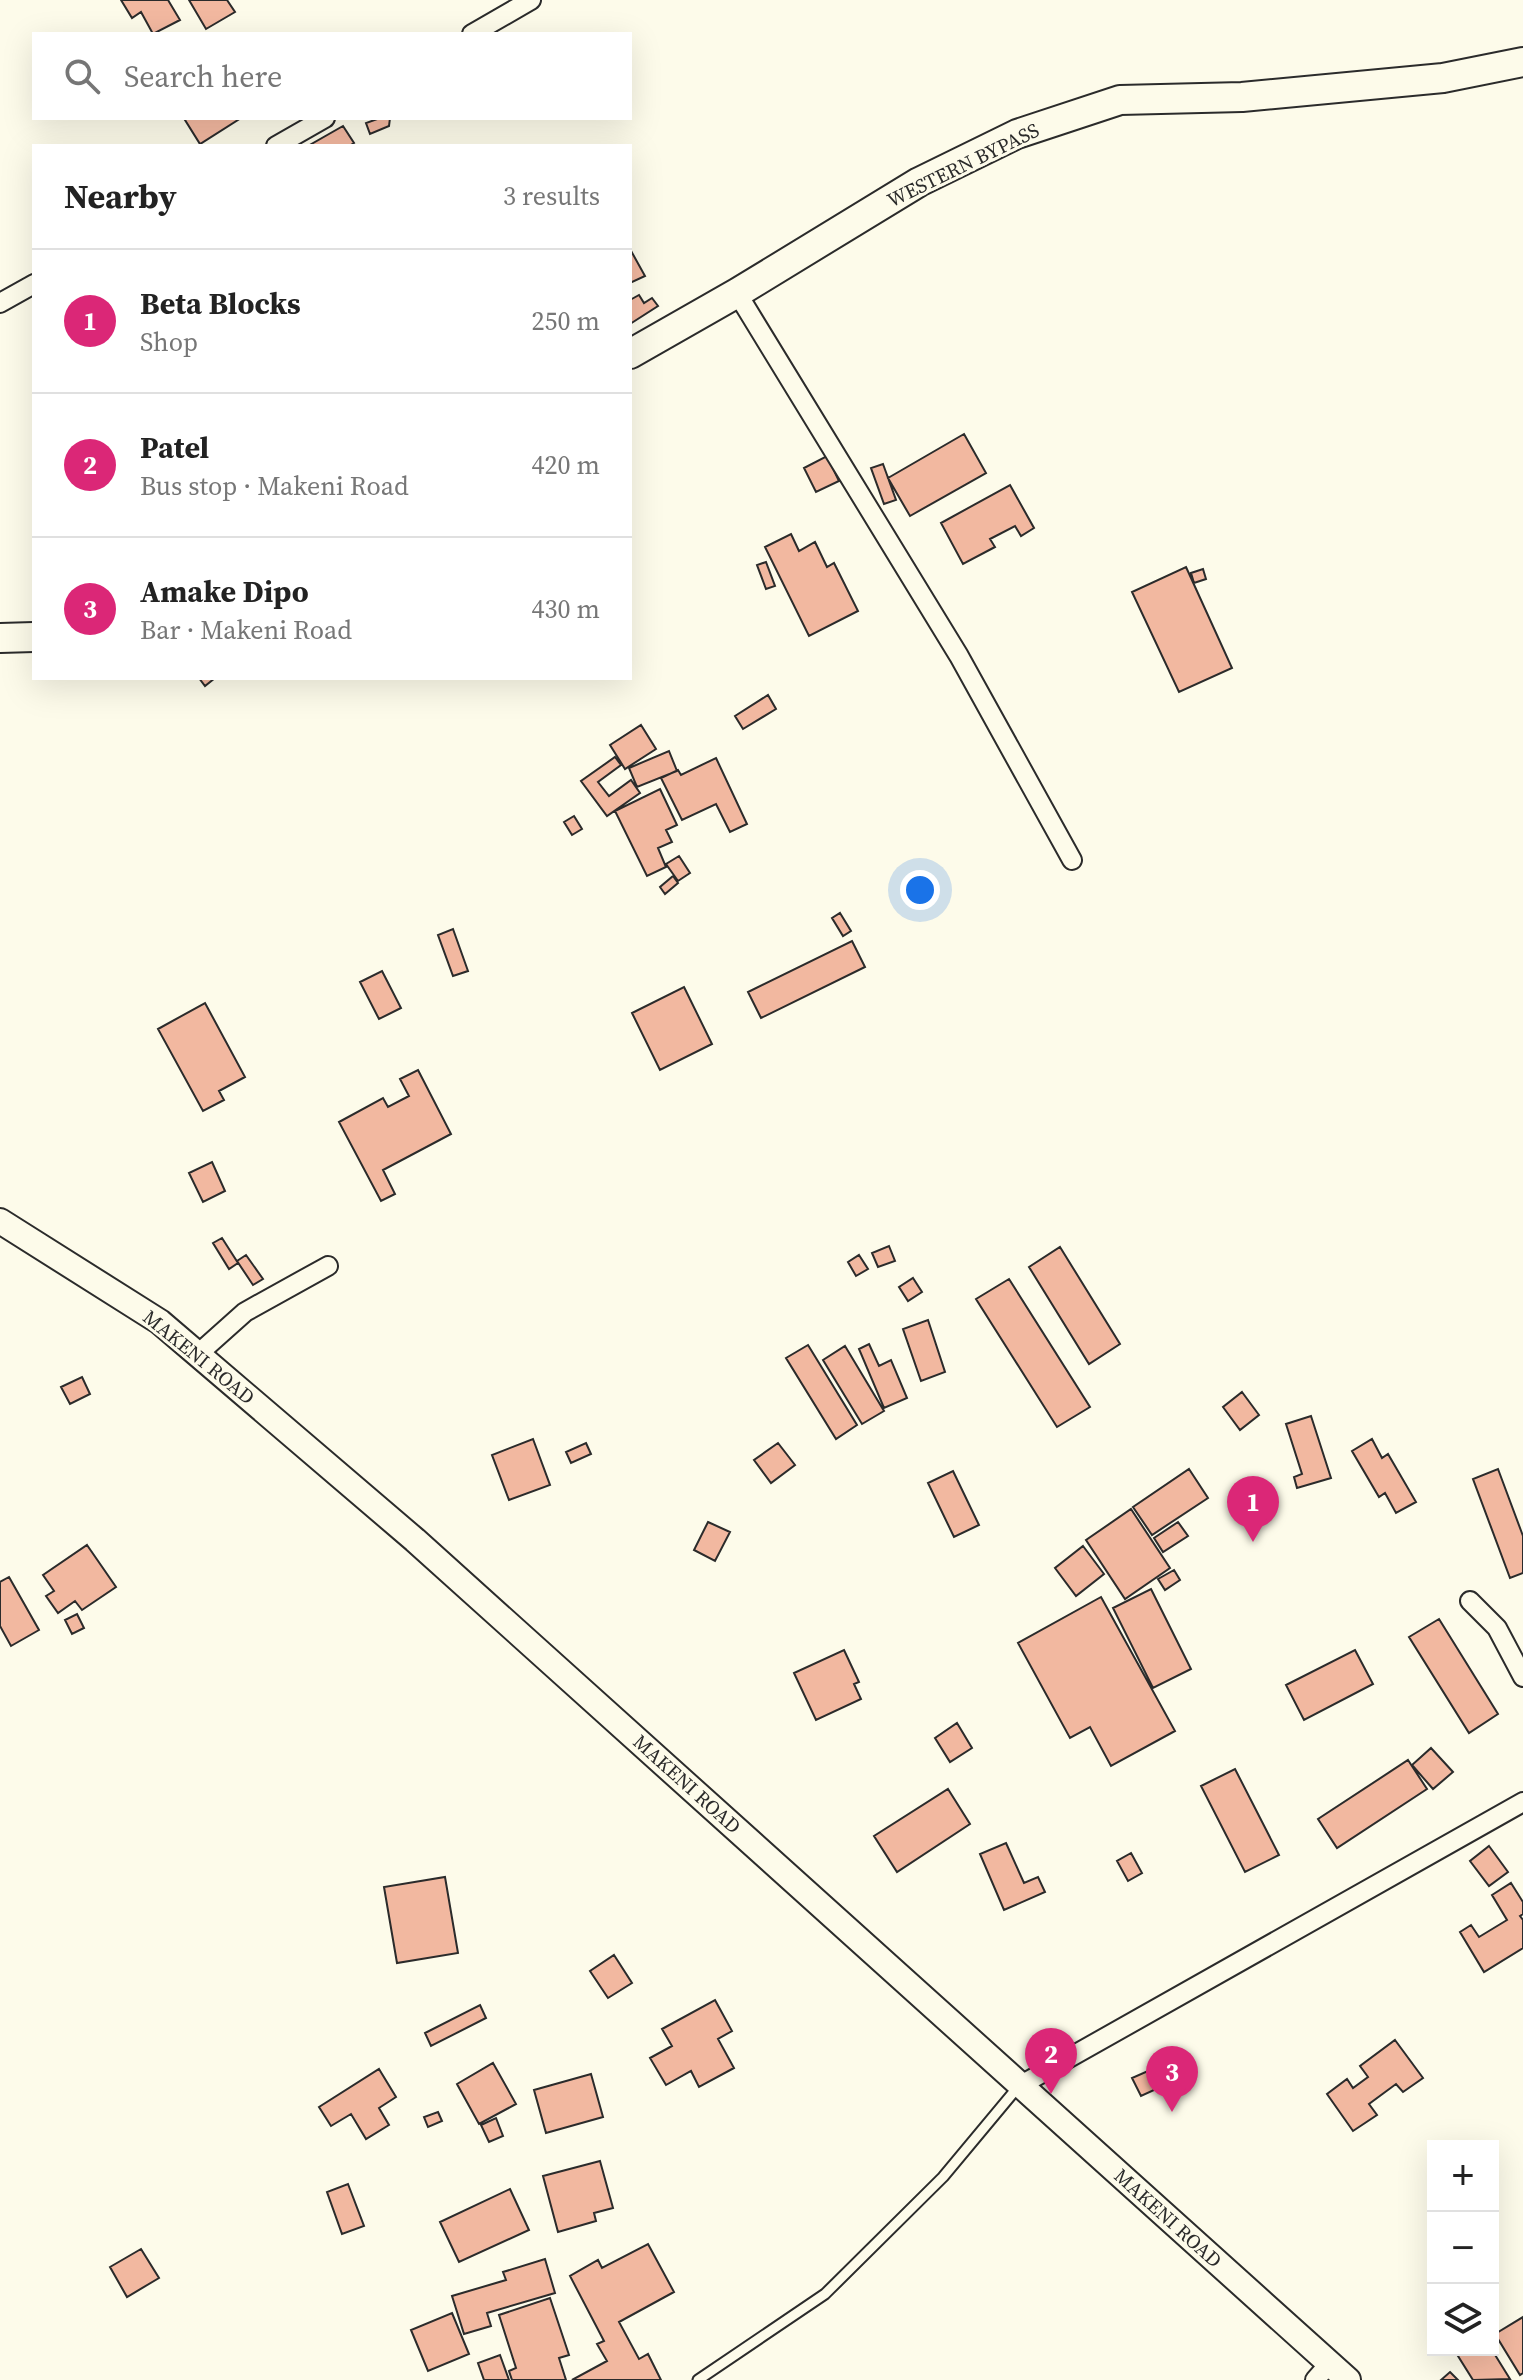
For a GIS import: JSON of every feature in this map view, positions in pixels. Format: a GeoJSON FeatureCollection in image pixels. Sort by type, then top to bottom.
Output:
{"type":"FeatureCollection","features":[{"type":"Feature","properties":{"kind":"main road","name":"WESTERN BYPASS"},"geometry":{"type":"LineString","coordinates":[[632,353],[919,182],[1017,134],[1120,100],[1242,97],[1443,78],[1523,62]]}},
{"type":"Feature","properties":{"kind":"main road"},"geometry":{"type":"LineString","coordinates":[[0,638],[32,637]]}},
{"type":"Feature","properties":{"kind":"main road","name":"MAKENI ROAD"},"geometry":{"type":"LineString","coordinates":[[0,1221],[160,1322],[415,1540],[1021,2085],[1322,2372],[1348,2380]]}},
{"type":"Feature","properties":{"kind":"street"},"geometry":{"type":"LineString","coordinates":[[475,32],[531,0]]}},
{"type":"Feature","properties":{"kind":"street"},"geometry":{"type":"LineString","coordinates":[[280,144],[322,120]]}},
{"type":"Feature","properties":{"kind":"street"},"geometry":{"type":"LineString","coordinates":[[0,303],[32,285]]}},
{"type":"Feature","properties":{"kind":"street"},"geometry":{"type":"LineString","coordinates":[[737,293],[959,656],[1072,860]]}},
{"type":"Feature","properties":{"kind":"street"},"geometry":{"type":"LineString","coordinates":[[198,1354],[245,1312],[328,1266]]}},
{"type":"Feature","properties":{"kind":"street"},"geometry":{"type":"LineString","coordinates":[[1470,1601],[1497,1628],[1523,1677]]}},
{"type":"Feature","properties":{"kind":"street"},"geometry":{"type":"LineString","coordinates":[[1021,2085],[1523,1802]]}},
{"type":"Feature","properties":{"kind":"lane"},"geometry":{"type":"LineString","coordinates":[[698,2380],[825,2294],[943,2177],[1021,2085]]}},
{"type":"Feature","properties":{"kind":"building"},"geometry":{"type":"Polygon","coordinates":[[[121,0],[168,0],[180,20],[152,32],[141,12],[132,18],[121,0]]]}},
{"type":"Feature","properties":{"kind":"building"},"geometry":{"type":"Polygon","coordinates":[[[189,0],[227,0],[235,12],[206,29],[189,0]]]}},
{"type":"Feature","properties":{"kind":"building"},"geometry":{"type":"Polygon","coordinates":[[[185,120],[238,120],[200,144],[185,120]]]}},
{"type":"Feature","properties":{"kind":"building"},"geometry":{"type":"Polygon","coordinates":[[[390,120],[389,126],[370,134],[366,123],[390,120]]]}},
{"type":"Feature","properties":{"kind":"building"},"geometry":{"type":"Polygon","coordinates":[[[343,126],[354,143],[352,144],[312,144],[343,126]]]}},
{"type":"Feature","properties":{"kind":"building"},"geometry":{"type":"Polygon","coordinates":[[[632,253],[645,276],[632,282],[632,253]]]}},
{"type":"Feature","properties":{"kind":"building"},"geometry":{"type":"Polygon","coordinates":[[[639,295],[644,303],[652,298],[658,306],[632,323],[632,299],[639,295]]]}},
{"type":"Feature","properties":{"kind":"building"},"geometry":{"type":"Polygon","coordinates":[[[964,434],[986,473],[910,516],[888,478],[964,434]]]}},
{"type":"Feature","properties":{"kind":"building"},"geometry":{"type":"Polygon","coordinates":[[[827,456],[839,481],[816,492],[804,468],[827,456]]]}},
{"type":"Feature","properties":{"kind":"building"},"geometry":{"type":"Polygon","coordinates":[[[883,464],[896,500],[884,504],[871,468],[883,464]]]}},
{"type":"Feature","properties":{"kind":"building"},"geometry":{"type":"Polygon","coordinates":[[[1010,485],[1034,528],[1021,536],[1015,526],[990,539],[995,547],[963,564],[941,523],[1010,485]]]}},
{"type":"Feature","properties":{"kind":"building"},"geometry":{"type":"Polygon","coordinates":[[[791,534],[799,551],[815,542],[827,567],[834,563],[858,611],[809,636],[765,547],[791,534]]]}},
{"type":"Feature","properties":{"kind":"building"},"geometry":{"type":"Polygon","coordinates":[[[766,562],[775,586],[766,589],[757,565],[766,562]]]}},
{"type":"Feature","properties":{"kind":"building"},"geometry":{"type":"Polygon","coordinates":[[[1186,567],[1232,668],[1179,692],[1132,592],[1186,567]]]}},
{"type":"Feature","properties":{"kind":"building"},"geometry":{"type":"Polygon","coordinates":[[[1203,569],[1206,579],[1194,583],[1191,573],[1203,569]]]}},
{"type":"Feature","properties":{"kind":"building"},"geometry":{"type":"Polygon","coordinates":[[[768,695],[776,709],[743,729],[735,716],[768,695]]]}},
{"type":"Feature","properties":{"kind":"building"},"geometry":{"type":"Polygon","coordinates":[[[641,725],[656,749],[625,769],[610,745],[641,725]]]}},
{"type":"Feature","properties":{"kind":"building"},"geometry":{"type":"Polygon","coordinates":[[[669,751],[677,771],[637,787],[629,768],[669,751]]]}},
{"type":"Feature","properties":{"kind":"building"},"geometry":{"type":"Polygon","coordinates":[[[615,757],[621,765],[598,782],[609,796],[631,780],[640,793],[607,816],[581,781],[615,757]]]}},
{"type":"Feature","properties":{"kind":"building"},"geometry":{"type":"Polygon","coordinates":[[[716,758],[747,824],[730,832],[716,804],[682,820],[661,778],[678,770],[681,775],[716,758]]]}},
{"type":"Feature","properties":{"kind":"building"},"geometry":{"type":"Polygon","coordinates":[[[660,789],[677,825],[666,830],[672,842],[658,848],[666,867],[647,876],[615,811],[660,789]]]}},
{"type":"Feature","properties":{"kind":"building"},"geometry":{"type":"Polygon","coordinates":[[[574,816],[582,829],[572,835],[564,822],[574,816]]]}},
{"type":"Feature","properties":{"kind":"building"},"geometry":{"type":"Polygon","coordinates":[[[679,856],[690,873],[678,881],[666,864],[679,856]]]}},
{"type":"Feature","properties":{"kind":"building"},"geometry":{"type":"Polygon","coordinates":[[[673,876],[678,883],[665,894],[660,887],[673,876]]]}},
{"type":"Feature","properties":{"kind":"building"},"geometry":{"type":"Polygon","coordinates":[[[840,913],[851,931],[843,936],[832,918],[840,913]]]}},
{"type":"Feature","properties":{"kind":"building"},"geometry":{"type":"Polygon","coordinates":[[[453,929],[468,971],[453,976],[438,935],[453,929]]]}},
{"type":"Feature","properties":{"kind":"building"},"geometry":{"type":"Polygon","coordinates":[[[852,941],[865,967],[761,1018],[748,992],[852,941]]]}},
{"type":"Feature","properties":{"kind":"building"},"geometry":{"type":"Polygon","coordinates":[[[382,971],[401,1008],[379,1019],[360,982],[382,971]]]}},
{"type":"Feature","properties":{"kind":"building"},"geometry":{"type":"Polygon","coordinates":[[[684,987],[712,1044],[660,1070],[632,1013],[684,987]]]}},
{"type":"Feature","properties":{"kind":"building"},"geometry":{"type":"Polygon","coordinates":[[[205,1003],[245,1077],[219,1091],[224,1100],[203,1111],[158,1029],[205,1003]]]}},
{"type":"Feature","properties":{"kind":"building"},"geometry":{"type":"Polygon","coordinates":[[[418,1070],[451,1134],[383,1170],[395,1194],[381,1201],[339,1122],[383,1098],[388,1107],[409,1096],[400,1079],[418,1070]]]}},
{"type":"Feature","properties":{"kind":"building"},"geometry":{"type":"Polygon","coordinates":[[[212,1162],[225,1191],[203,1202],[189,1173],[212,1162]]]}},
{"type":"Feature","properties":{"kind":"building"},"geometry":{"type":"Polygon","coordinates":[[[222,1238],[238,1263],[229,1269],[213,1243],[222,1238]]]}},
{"type":"Feature","properties":{"kind":"building"},"geometry":{"type":"Polygon","coordinates":[[[889,1246],[895,1261],[878,1267],[872,1253],[889,1246]]]}},
{"type":"Feature","properties":{"kind":"building"},"geometry":{"type":"Polygon","coordinates":[[[1060,1247],[1120,1344],[1089,1364],[1029,1267],[1060,1247]]]}},
{"type":"Feature","properties":{"kind":"building"},"geometry":{"type":"Polygon","coordinates":[[[246,1255],[263,1279],[253,1285],[237,1261],[246,1255]]]}},
{"type":"Feature","properties":{"kind":"building"},"geometry":{"type":"Polygon","coordinates":[[[859,1255],[868,1269],[856,1276],[848,1262],[859,1255]]]}},
{"type":"Feature","properties":{"kind":"building"},"geometry":{"type":"Polygon","coordinates":[[[913,1278],[922,1292],[908,1301],[899,1287],[913,1278]]]}},
{"type":"Feature","properties":{"kind":"building"},"geometry":{"type":"Polygon","coordinates":[[[1009,1279],[1090,1407],[1057,1427],[976,1299],[1009,1279]]]}},
{"type":"Feature","properties":{"kind":"building"},"geometry":{"type":"Polygon","coordinates":[[[928,1320],[945,1372],[921,1381],[903,1329],[928,1320]]]}},
{"type":"Feature","properties":{"kind":"building"},"geometry":{"type":"Polygon","coordinates":[[[869,1344],[879,1366],[891,1360],[907,1398],[884,1408],[859,1349],[869,1344]]]}},
{"type":"Feature","properties":{"kind":"building"},"geometry":{"type":"Polygon","coordinates":[[[808,1345],[857,1425],[836,1439],[786,1358],[808,1345]]]}},
{"type":"Feature","properties":{"kind":"building"},"geometry":{"type":"Polygon","coordinates":[[[845,1346],[884,1411],[862,1424],[823,1360],[845,1346]]]}},
{"type":"Feature","properties":{"kind":"building"},"geometry":{"type":"Polygon","coordinates":[[[82,1377],[90,1394],[70,1404],[61,1387],[82,1377]]]}},
{"type":"Feature","properties":{"kind":"building"},"geometry":{"type":"Polygon","coordinates":[[[1242,1392],[1259,1415],[1240,1430],[1223,1407],[1242,1392]]]}},
{"type":"Feature","properties":{"kind":"building"},"geometry":{"type":"Polygon","coordinates":[[[1311,1416],[1331,1478],[1297,1488],[1294,1477],[1302,1474],[1286,1424],[1311,1416]]]}},
{"type":"Feature","properties":{"kind":"building"},"geometry":{"type":"Polygon","coordinates":[[[533,1439],[550,1485],[509,1500],[492,1455],[533,1439]]]}},
{"type":"Feature","properties":{"kind":"building"},"geometry":{"type":"Polygon","coordinates":[[[1372,1439],[1382,1458],[1388,1454],[1416,1502],[1396,1513],[1385,1493],[1379,1497],[1352,1451],[1372,1439]]]}},
{"type":"Feature","properties":{"kind":"building"},"geometry":{"type":"Polygon","coordinates":[[[586,1443],[591,1454],[571,1463],[566,1452],[586,1443]]]}},
{"type":"Feature","properties":{"kind":"building"},"geometry":{"type":"Polygon","coordinates":[[[778,1443],[795,1465],[771,1483],[754,1460],[778,1443]]]}},
{"type":"Feature","properties":{"kind":"building"},"geometry":{"type":"Polygon","coordinates":[[[1189,1469],[1208,1498],[1152,1535],[1133,1507],[1189,1469]]]}},
{"type":"Feature","properties":{"kind":"building"},"geometry":{"type":"Polygon","coordinates":[[[1498,1469],[1523,1536],[1523,1573],[1510,1578],[1473,1479],[1498,1469]]]}},
{"type":"Feature","properties":{"kind":"building"},"geometry":{"type":"Polygon","coordinates":[[[953,1471],[979,1525],[954,1537],[928,1483],[953,1471]]]}},
{"type":"Feature","properties":{"kind":"building"},"geometry":{"type":"Polygon","coordinates":[[[1131,1509],[1170,1568],[1125,1599],[1086,1540],[1131,1509]]]}},
{"type":"Feature","properties":{"kind":"building"},"geometry":{"type":"Polygon","coordinates":[[[708,1522],[730,1532],[715,1561],[694,1550],[708,1522]]]}},
{"type":"Feature","properties":{"kind":"building"},"geometry":{"type":"Polygon","coordinates":[[[1178,1522],[1188,1536],[1163,1552],[1154,1538],[1178,1522]]]}},
{"type":"Feature","properties":{"kind":"building"},"geometry":{"type":"Polygon","coordinates":[[[87,1545],[116,1587],[82,1610],[75,1601],[58,1613],[46,1596],[54,1591],[43,1575],[87,1545]]]}},
{"type":"Feature","properties":{"kind":"building"},"geometry":{"type":"Polygon","coordinates":[[[1083,1546],[1104,1574],[1076,1596],[1055,1568],[1083,1546]]]}},
{"type":"Feature","properties":{"kind":"building"},"geometry":{"type":"Polygon","coordinates":[[[1174,1570],[1180,1580],[1165,1590],[1158,1579],[1174,1570]]]}},
{"type":"Feature","properties":{"kind":"building"},"geometry":{"type":"Polygon","coordinates":[[[9,1577],[39,1630],[11,1646],[0,1626],[0,1582],[9,1577]]]}},
{"type":"Feature","properties":{"kind":"building"},"geometry":{"type":"Polygon","coordinates":[[[1151,1589],[1191,1669],[1153,1688],[1113,1608],[1151,1589]]]}},
{"type":"Feature","properties":{"kind":"building"},"geometry":{"type":"Polygon","coordinates":[[[1101,1597],[1175,1731],[1111,1766],[1090,1727],[1070,1738],[1018,1643],[1101,1597]]]}},
{"type":"Feature","properties":{"kind":"building"},"geometry":{"type":"Polygon","coordinates":[[[77,1614],[84,1628],[72,1634],[65,1620],[77,1614]]]}},
{"type":"Feature","properties":{"kind":"building"},"geometry":{"type":"Polygon","coordinates":[[[1439,1619],[1498,1714],[1469,1733],[1409,1637],[1439,1619]]]}},
{"type":"Feature","properties":{"kind":"building"},"geometry":{"type":"Polygon","coordinates":[[[844,1650],[859,1682],[854,1684],[861,1699],[816,1720],[794,1673],[844,1650]]]}},
{"type":"Feature","properties":{"kind":"building"},"geometry":{"type":"Polygon","coordinates":[[[1355,1650],[1373,1684],[1304,1720],[1286,1685],[1355,1650]]]}},
{"type":"Feature","properties":{"kind":"building"},"geometry":{"type":"Polygon","coordinates":[[[957,1723],[972,1748],[950,1762],[935,1738],[957,1723]]]}},
{"type":"Feature","properties":{"kind":"building"},"geometry":{"type":"Polygon","coordinates":[[[1431,1748],[1453,1772],[1433,1789],[1412,1765],[1431,1748]]]}},
{"type":"Feature","properties":{"kind":"building"},"geometry":{"type":"Polygon","coordinates":[[[1408,1760],[1427,1789],[1337,1848],[1318,1819],[1408,1760]]]}},
{"type":"Feature","properties":{"kind":"building"},"geometry":{"type":"Polygon","coordinates":[[[1235,1769],[1279,1855],[1245,1872],[1201,1786],[1235,1769]]]}},
{"type":"Feature","properties":{"kind":"building"},"geometry":{"type":"Polygon","coordinates":[[[948,1789],[970,1824],[897,1872],[874,1836],[948,1789]]]}},
{"type":"Feature","properties":{"kind":"building"},"geometry":{"type":"Polygon","coordinates":[[[1006,1843],[1024,1883],[1038,1877],[1045,1892],[1004,1910],[980,1854],[1006,1843]]]}},
{"type":"Feature","properties":{"kind":"building"},"geometry":{"type":"Polygon","coordinates":[[[1489,1846],[1508,1872],[1489,1886],[1470,1861],[1489,1846]]]}},
{"type":"Feature","properties":{"kind":"building"},"geometry":{"type":"Polygon","coordinates":[[[1131,1853],[1142,1873],[1128,1881],[1117,1861],[1131,1853]]]}},
{"type":"Feature","properties":{"kind":"building"},"geometry":{"type":"Polygon","coordinates":[[[445,1877],[458,1953],[397,1963],[384,1887],[445,1877]]]}},
{"type":"Feature","properties":{"kind":"building"},"geometry":{"type":"Polygon","coordinates":[[[1511,1883],[1523,1902],[1523,1914],[1520,1916],[1523,1920],[1523,1948],[1484,1972],[1460,1932],[1471,1925],[1479,1937],[1507,1920],[1492,1895],[1511,1883]]]}},
{"type":"Feature","properties":{"kind":"building"},"geometry":{"type":"Polygon","coordinates":[[[614,1955],[632,1983],[608,1998],[590,1971],[614,1955]]]}},
{"type":"Feature","properties":{"kind":"building"},"geometry":{"type":"Polygon","coordinates":[[[715,2000],[732,2031],[718,2039],[734,2068],[699,2087],[691,2071],[666,2085],[650,2058],[672,2046],[662,2029],[715,2000]]]}},
{"type":"Feature","properties":{"kind":"building"},"geometry":{"type":"Polygon","coordinates":[[[480,2005],[486,2018],[431,2046],[425,2033],[480,2005]]]}},
{"type":"Feature","properties":{"kind":"building"},"geometry":{"type":"Polygon","coordinates":[[[1395,2040],[1423,2078],[1403,2092],[1396,2084],[1369,2104],[1377,2115],[1353,2131],[1327,2094],[1347,2079],[1353,2088],[1368,2077],[1360,2066],[1395,2040]]]}},
{"type":"Feature","properties":{"kind":"building"},"geometry":{"type":"Polygon","coordinates":[[[493,2063],[516,2104],[479,2124],[457,2084],[493,2063]]]}},
{"type":"Feature","properties":{"kind":"building"},"geometry":{"type":"Polygon","coordinates":[[[1157,2067],[1165,2085],[1141,2096],[1132,2078],[1157,2067]]]}},
{"type":"Feature","properties":{"kind":"building"},"geometry":{"type":"Polygon","coordinates":[[[379,2069],[396,2097],[379,2108],[389,2125],[366,2139],[351,2114],[331,2126],[319,2107],[379,2069]]]}},
{"type":"Feature","properties":{"kind":"building"},"geometry":{"type":"Polygon","coordinates":[[[591,2074],[603,2117],[546,2133],[534,2090],[591,2074]]]}},
{"type":"Feature","properties":{"kind":"building"},"geometry":{"type":"Polygon","coordinates":[[[438,2112],[442,2121],[428,2127],[424,2117],[438,2112]]]}},
{"type":"Feature","properties":{"kind":"building"},"geometry":{"type":"Polygon","coordinates":[[[496,2118],[503,2136],[489,2142],[481,2125],[496,2118]]]}},
{"type":"Feature","properties":{"kind":"building"},"geometry":{"type":"Polygon","coordinates":[[[600,2161],[613,2208],[594,2213],[596,2221],[558,2232],[543,2176],[600,2161]]]}},
{"type":"Feature","properties":{"kind":"building"},"geometry":{"type":"Polygon","coordinates":[[[348,2184],[364,2226],[342,2234],[327,2192],[348,2184]]]}},
{"type":"Feature","properties":{"kind":"building"},"geometry":{"type":"Polygon","coordinates":[[[510,2189],[529,2230],[459,2262],[440,2222],[510,2189]]]}},
{"type":"Feature","properties":{"kind":"building"},"geometry":{"type":"Polygon","coordinates":[[[648,2244],[674,2292],[619,2322],[639,2359],[648,2354],[661,2380],[572,2380],[607,2361],[597,2344],[604,2341],[570,2276],[598,2260],[602,2268],[648,2244]]]}},
{"type":"Feature","properties":{"kind":"building"},"geometry":{"type":"Polygon","coordinates":[[[141,2249],[159,2278],[127,2297],[110,2267],[141,2249]]]}},
{"type":"Feature","properties":{"kind":"building"},"geometry":{"type":"Polygon","coordinates":[[[545,2259],[555,2293],[487,2313],[491,2326],[464,2334],[452,2296],[506,2280],[503,2272],[545,2259]]]}},
{"type":"Feature","properties":{"kind":"building"},"geometry":{"type":"Polygon","coordinates":[[[550,2298],[569,2355],[559,2358],[566,2380],[512,2380],[509,2371],[516,2368],[499,2315],[550,2298]]]}},
{"type":"Feature","properties":{"kind":"building"},"geometry":{"type":"Polygon","coordinates":[[[452,2313],[469,2354],[428,2371],[411,2330],[452,2313]]]}},
{"type":"Feature","properties":{"kind":"building"},"geometry":{"type":"Polygon","coordinates":[[[1523,2317],[1523,2373],[1520,2375],[1499,2341],[1499,2332],[1523,2317]]]}},
{"type":"Feature","properties":{"kind":"building"},"geometry":{"type":"Polygon","coordinates":[[[500,2355],[509,2380],[484,2380],[478,2363],[500,2355]]]}},
{"type":"Feature","properties":{"kind":"building"},"geometry":{"type":"Polygon","coordinates":[[[1458,2356],[1496,2356],[1510,2379],[1473,2380],[1458,2356]]]}},
{"type":"Feature","properties":{"kind":"building"},"geometry":{"type":"Polygon","coordinates":[[[1450,2372],[1458,2380],[1441,2380],[1450,2372]]]}},
{"type":"Feature","properties":{"kind":"place","name":"Beta Blocks"},"geometry":{"type":"Point","coordinates":[1253,1542]}},
{"type":"Feature","properties":{"kind":"place","name":"Patel"},"geometry":{"type":"Point","coordinates":[1051,2094]}},
{"type":"Feature","properties":{"kind":"place","name":"Amake Dipo"},"geometry":{"type":"Point","coordinates":[1172,2112]}}]}
